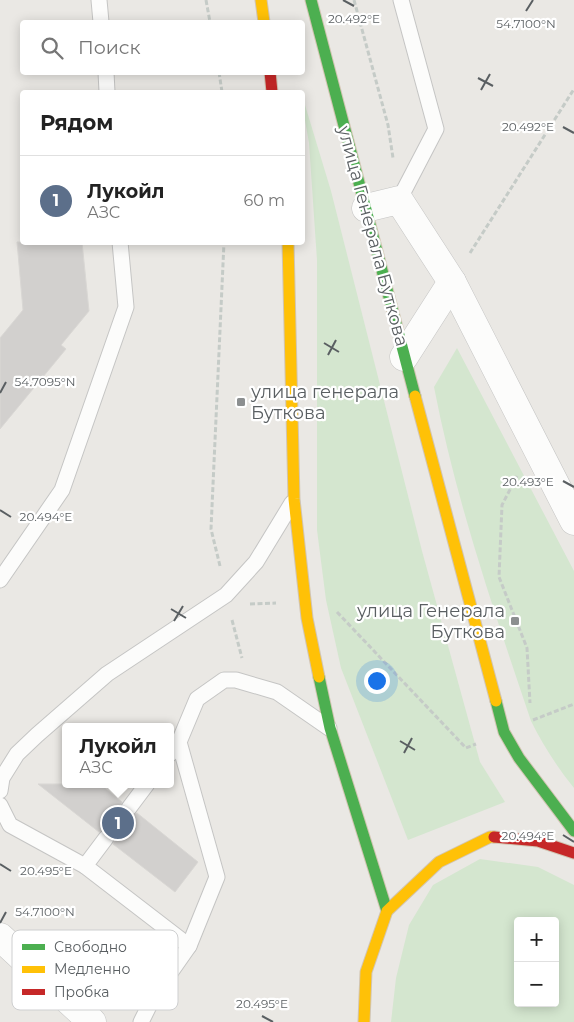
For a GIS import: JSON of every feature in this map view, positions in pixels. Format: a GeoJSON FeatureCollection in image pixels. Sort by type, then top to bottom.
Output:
{"type":"FeatureCollection","features":[{"type":"Feature","properties":{"kind":"main road"},"geometry":{"type":"LineString","coordinates":[[261,0],[264,20]]}},
{"type":"Feature","properties":{"kind":"main road","name":"улица Генерала Буткова"},"geometry":{"type":"LineString","coordinates":[[311,0],[504,732],[519,758],[574,830]]}},
{"type":"Feature","properties":{"kind":"main road"},"geometry":{"type":"LineString","coordinates":[[270,75],[272,90]]}},
{"type":"Feature","properties":{"kind":"main road"},"geometry":{"type":"LineString","coordinates":[[288,245],[294,499],[307,618],[330,728],[387,911]]}},
{"type":"Feature","properties":{"kind":"main road"},"geometry":{"type":"LineString","coordinates":[[364,1022],[366,972],[387,911],[439,862],[490,837],[538,841],[574,853]]}},
{"type":"Feature","properties":{"kind":"street"},"geometry":{"type":"LineString","coordinates":[[366,208],[399,200],[452,282],[574,521]]}},
{"type":"Feature","properties":{"kind":"street"},"geometry":{"type":"LineString","coordinates":[[404,357],[452,282]]}},
{"type":"Feature","properties":{"kind":"street"},"geometry":{"type":"LineString","coordinates":[[76,1010],[88,1020]]}},
{"type":"Feature","properties":{"kind":"lane"},"geometry":{"type":"LineString","coordinates":[[99,0],[101,20]]}},
{"type":"Feature","properties":{"kind":"lane"},"geometry":{"type":"LineString","coordinates":[[399,200],[436,129],[400,0]]}},
{"type":"Feature","properties":{"kind":"lane"},"geometry":{"type":"LineString","coordinates":[[106,75],[107,90]]}},
{"type":"Feature","properties":{"kind":"lane"},"geometry":{"type":"LineString","coordinates":[[0,580],[62,490],[126,307],[120,245]]}},
{"type":"Feature","properties":{"kind":"lane"},"geometry":{"type":"LineString","coordinates":[[0,791],[2,778],[17,754],[107,674],[228,600],[256,562],[294,499]]}},
{"type":"Feature","properties":{"kind":"lane"},"geometry":{"type":"LineString","coordinates":[[178,962],[189,946],[217,877],[175,748],[197,698],[224,680],[236,680],[277,692],[330,728]]}},
{"type":"Feature","properties":{"kind":"lane"},"geometry":{"type":"LineString","coordinates":[[129,808],[144,788]]}},
{"type":"Feature","properties":{"kind":"lane"},"geometry":{"type":"LineString","coordinates":[[0,806],[10,825],[85,866],[168,930]]}},
{"type":"Feature","properties":{"kind":"lane"},"geometry":{"type":"LineString","coordinates":[[85,866],[106,838]]}},
{"type":"Feature","properties":{"kind":"lane"},"geometry":{"type":"LineString","coordinates":[[178,938],[189,946]]}},
{"type":"Feature","properties":{"kind":"lane"},"geometry":{"type":"LineString","coordinates":[[140,1022],[146,1010]]}},
{"type":"Feature","properties":{"kind":"path"},"geometry":{"type":"LineString","coordinates":[[206,0],[210,20]]}},
{"type":"Feature","properties":{"kind":"path"},"geometry":{"type":"LineString","coordinates":[[354,0],[388,125],[399,200]]}},
{"type":"Feature","properties":{"kind":"path"},"geometry":{"type":"LineString","coordinates":[[219,75],[222,90]]}},
{"type":"Feature","properties":{"kind":"path"},"geometry":{"type":"LineString","coordinates":[[452,282],[574,89]]}},
{"type":"Feature","properties":{"kind":"path"},"geometry":{"type":"LineString","coordinates":[[224,245],[211,529],[248,683]]}},
{"type":"Feature","properties":{"kind":"path"},"geometry":{"type":"LineString","coordinates":[[518,475],[502,505],[499,577],[527,648],[531,721],[574,704]]}},
{"type":"Feature","properties":{"kind":"path"},"geometry":{"type":"LineString","coordinates":[[228,600],[326,600],[466,748],[504,732]]}},
{"type":"Feature","properties":{"kind":"green space"},"geometry":{"type":"Polygon","coordinates":[[[305,105],[331,191],[422,551],[480,762],[505,802],[408,840],[341,668],[326,600],[317,530],[317,260],[309,143],[305,120],[305,105]]]}},
{"type":"Feature","properties":{"kind":"green space"},"geometry":{"type":"Polygon","coordinates":[[[457,348],[574,571],[574,788],[540,739],[531,721],[477,556],[453,472],[434,387],[457,348]]]}},
{"type":"Feature","properties":{"kind":"green space"},"geometry":{"type":"Polygon","coordinates":[[[480,859],[538,867],[574,885],[574,1022],[391,1022],[396,978],[409,925],[433,885],[480,859]]]}},
{"type":"Feature","properties":{"kind":"building"},"geometry":{"type":"Polygon","coordinates":[[[17,242],[20,242],[20,245],[82,245],[89,311],[61,345],[66,349],[0,429],[0,338],[23,310],[17,242]]]}},
{"type":"Feature","properties":{"kind":"building"},"geometry":{"type":"Polygon","coordinates":[[[38,784],[62,784],[62,788],[105,788],[122,802],[120,807],[123,815],[128,817],[137,813],[198,862],[175,892],[113,844],[115,839],[112,831],[107,829],[99,832],[38,784]]]}},
{"type":"Feature","properties":{"kind":"traffic: fast"},"geometry":{"type":"LineString","coordinates":[[311,0],[415,396]]}},
{"type":"Feature","properties":{"kind":"traffic: fast"},"geometry":{"type":"LineString","coordinates":[[319,677],[330,728],[387,911]]}},
{"type":"Feature","properties":{"kind":"traffic: fast"},"geometry":{"type":"LineString","coordinates":[[496,701],[504,732],[519,758],[574,831]]}},
{"type":"Feature","properties":{"kind":"traffic: slow"},"geometry":{"type":"LineString","coordinates":[[261,0],[264,20]]}},
{"type":"Feature","properties":{"kind":"traffic: slow"},"geometry":{"type":"LineString","coordinates":[[288,245],[294,499],[307,618],[319,677]]}},
{"type":"Feature","properties":{"kind":"traffic: slow"},"geometry":{"type":"LineString","coordinates":[[415,396],[496,701]]}},
{"type":"Feature","properties":{"kind":"traffic: slow"},"geometry":{"type":"LineString","coordinates":[[364,1022],[366,972],[387,911],[439,862],[490,837],[494,837]]}},
{"type":"Feature","properties":{"kind":"traffic: jam"},"geometry":{"type":"LineString","coordinates":[[270,75],[272,90]]}},
{"type":"Feature","properties":{"kind":"traffic: jam"},"geometry":{"type":"LineString","coordinates":[[494,837],[538,841],[574,853]]}},
{"type":"Feature","properties":{"kind":"place","name":"улица генерала Буткова"},"geometry":{"type":"Point","coordinates":[241,402]}},
{"type":"Feature","properties":{"kind":"place","name":"улица Генерала Буткова"},"geometry":{"type":"Point","coordinates":[515,621]}},
{"type":"Feature","properties":{"kind":"place","name":"Лукойл"},"geometry":{"type":"Point","coordinates":[118,823]}}]}
